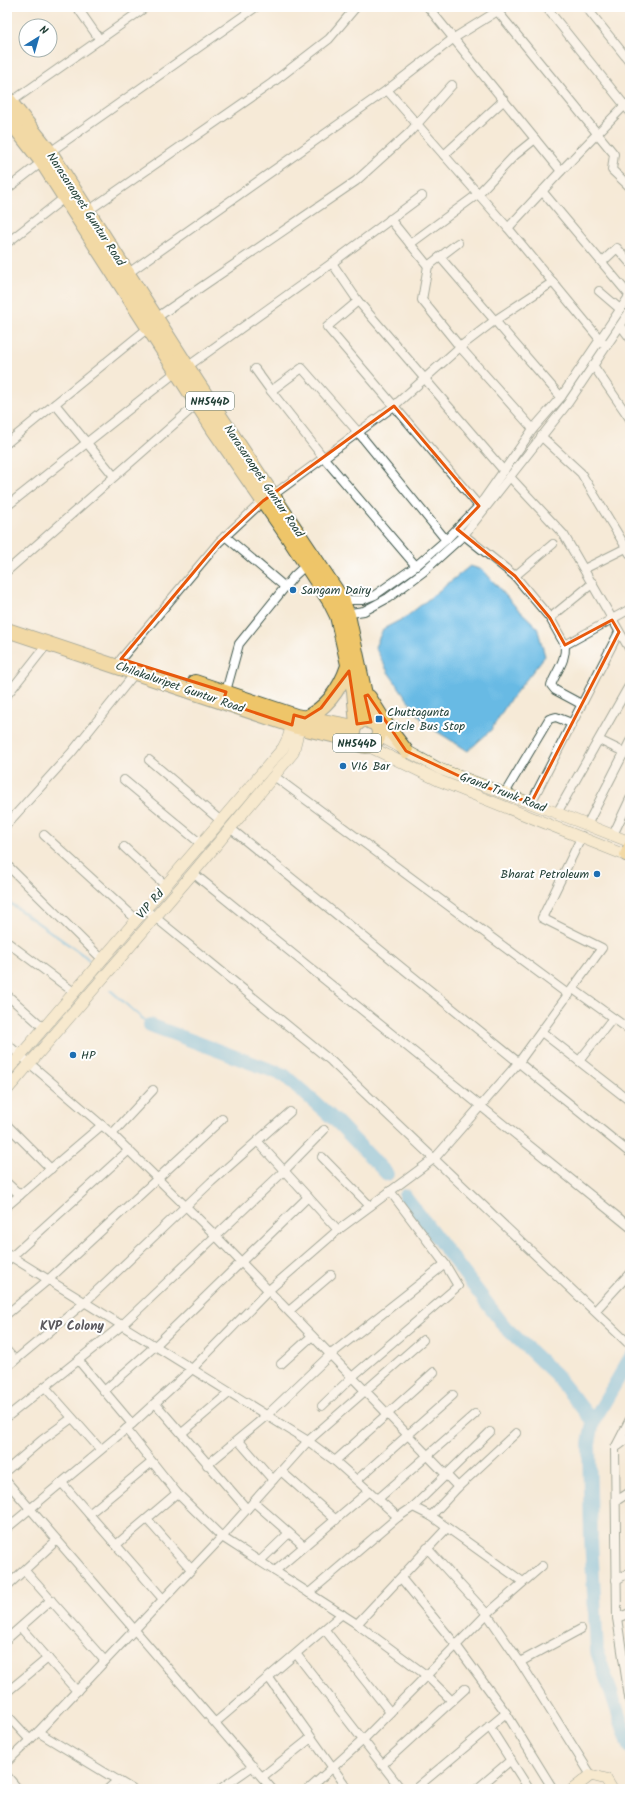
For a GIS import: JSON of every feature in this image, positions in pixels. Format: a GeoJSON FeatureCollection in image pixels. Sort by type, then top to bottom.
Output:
{"type":"FeatureCollection","features":[{"type":"Feature","properties":{"kind":"highway","name":"Narasaraopet Guntur Road"},"geometry":{"type":"LineString","coordinates":[[9,100],[46,157],[88,211],[127,274],[152,323]]}},
{"type":"Feature","properties":{"kind":"highway","name":"Narasaraopet Guntur Road"},"geometry":{"type":"LineString","coordinates":[[7,117],[46,157],[64,198],[152,323],[336,601],[342,614],[363,686],[371,722]]}},
{"type":"Feature","properties":{"kind":"highway","name":"Narasaraopet Guntur Road"},"geometry":{"type":"LineString","coordinates":[[182,369],[197,404],[268,498],[306,564],[336,601]]}},
{"type":"Feature","properties":{"kind":"highway","name":"Narasaraopet Guntur Road"},"geometry":{"type":"LineString","coordinates":[[342,614],[348,666],[354,690],[355,730]]}},
{"type":"Feature","properties":{"kind":"highway","name":"Chilakaluripet Guntur Road"},"geometry":{"type":"LineString","coordinates":[[7,620],[225,697]]}},
{"type":"Feature","properties":{"kind":"highway","name":"Chilakaluripet Guntur Road"},"geometry":{"type":"LineString","coordinates":[[7,630],[136,672],[299,720],[355,730]]}},
{"type":"Feature","properties":{"kind":"highway"},"geometry":{"type":"LineString","coordinates":[[299,720],[314,713],[327,702],[342,682],[348,666]]}},
{"type":"Feature","properties":{"kind":"highway","name":"NH544D"},"geometry":{"type":"LineString","coordinates":[[363,686],[389,729],[406,751]]}},
{"type":"Feature","properties":{"kind":"highway","name":"NH544D"},"geometry":{"type":"LineString","coordinates":[[364,721],[371,722],[377,728],[378,735],[375,742],[368,746],[360,745],[355,730],[364,721]]}},
{"type":"Feature","properties":{"kind":"street"},"geometry":{"type":"LineString","coordinates":[[77,7],[100,40]]}},
{"type":"Feature","properties":{"kind":"street"},"geometry":{"type":"LineString","coordinates":[[9,100],[100,40],[146,7]]}},
{"type":"Feature","properties":{"kind":"street"},"geometry":{"type":"LineString","coordinates":[[7,189],[46,157],[256,7]]}},
{"type":"Feature","properties":{"kind":"street"},"geometry":{"type":"LineString","coordinates":[[88,211],[272,83],[329,39],[356,7]]}},
{"type":"Feature","properties":{"kind":"street"},"geometry":{"type":"LineString","coordinates":[[428,7],[561,171]]}},
{"type":"Feature","properties":{"kind":"street"},"geometry":{"type":"LineString","coordinates":[[508,228],[597,134],[628,109],[546,7]]}},
{"type":"Feature","properties":{"kind":"street"},"geometry":{"type":"LineString","coordinates":[[586,7],[630,62]]}},
{"type":"Feature","properties":{"kind":"street"},"geometry":{"type":"LineString","coordinates":[[127,274],[387,90],[454,38],[499,9],[614,154],[612,170],[630,187]]}},
{"type":"Feature","properties":{"kind":"street"},"geometry":{"type":"LineString","coordinates":[[7,443],[152,323],[356,181],[402,141],[452,85]]}},
{"type":"Feature","properties":{"kind":"street"},"geometry":{"type":"LineString","coordinates":[[387,90],[508,228],[554,282],[599,339],[607,346]]}},
{"type":"Feature","properties":{"kind":"street"},"geometry":{"type":"LineString","coordinates":[[444,155],[504,100]]}},
{"type":"Feature","properties":{"kind":"street"},"geometry":{"type":"LineString","coordinates":[[410,244],[478,194],[514,156],[535,139]]}},
{"type":"Feature","properties":{"kind":"street"},"geometry":{"type":"LineString","coordinates":[[336,601],[362,600],[375,595],[416,566],[446,540],[480,506],[533,429],[561,397],[599,339],[630,296],[542,191]]}},
{"type":"Feature","properties":{"kind":"street"},"geometry":{"type":"LineString","coordinates":[[7,506],[87,441],[182,369],[332,263],[422,196]]}},
{"type":"Feature","properties":{"kind":"street"},"geometry":{"type":"LineString","coordinates":[[7,242],[64,198]]}},
{"type":"Feature","properties":{"kind":"street"},"geometry":{"type":"LineString","coordinates":[[390,219],[428,266]]}},
{"type":"Feature","properties":{"kind":"street"},"geometry":{"type":"LineString","coordinates":[[458,243],[428,266],[422,300],[460,347],[533,429]]}},
{"type":"Feature","properties":{"kind":"street"},"geometry":{"type":"LineString","coordinates":[[602,262],[618,248],[630,263]]}},
{"type":"Feature","properties":{"kind":"street"},"geometry":{"type":"LineString","coordinates":[[440,257],[561,397]]}},
{"type":"Feature","properties":{"kind":"street"},"geometry":{"type":"LineString","coordinates":[[332,263],[358,301],[504,471]]}},
{"type":"Feature","properties":{"kind":"street"},"geometry":{"type":"LineString","coordinates":[[121,659],[225,536],[268,498],[394,406],[460,347],[494,321],[554,282]]}},
{"type":"Feature","properties":{"kind":"street"},"geometry":{"type":"LineString","coordinates":[[599,291],[620,309]]}},
{"type":"Feature","properties":{"kind":"street"},"geometry":{"type":"LineString","coordinates":[[358,301],[327,327],[480,506]]}},
{"type":"Feature","properties":{"kind":"street"},"geometry":{"type":"LineString","coordinates":[[342,614],[364,611],[388,598],[423,572],[464,535],[568,403],[630,311]]}},
{"type":"Feature","properties":{"kind":"street"},"geometry":{"type":"LineString","coordinates":[[621,326],[630,338]]}},
{"type":"Feature","properties":{"kind":"street"},"geometry":{"type":"LineString","coordinates":[[593,365],[630,420]]}},
{"type":"Feature","properties":{"kind":"street"},"geometry":{"type":"LineString","coordinates":[[271,391],[302,368],[358,432],[446,540]]}},
{"type":"Feature","properties":{"kind":"street"},"geometry":{"type":"LineString","coordinates":[[255,369],[323,457],[416,566]]}},
{"type":"Feature","properties":{"kind":"street"},"geometry":{"type":"LineString","coordinates":[[55,404],[87,441],[114,476]]}},
{"type":"Feature","properties":{"kind":"street"},"geometry":{"type":"LineString","coordinates":[[7,571],[197,404]]}},
{"type":"Feature","properties":{"kind":"street"},"geometry":{"type":"LineString","coordinates":[[541,436],[581,473],[629,549],[584,569]]}},
{"type":"Feature","properties":{"kind":"street"},"geometry":{"type":"LineString","coordinates":[[510,478],[564,535],[593,583],[612,620],[630,650]]}},
{"type":"Feature","properties":{"kind":"street"},"geometry":{"type":"LineString","coordinates":[[457,529],[515,576],[550,618],[565,645],[565,654],[562,664],[551,685],[555,690],[581,704]]}},
{"type":"Feature","properties":{"kind":"street"},"geometry":{"type":"LineString","coordinates":[[225,536],[285,587]]}},
{"type":"Feature","properties":{"kind":"street"},"geometry":{"type":"LineString","coordinates":[[515,576],[553,544]]}},
{"type":"Feature","properties":{"kind":"street"},"geometry":{"type":"LineString","coordinates":[[225,697],[239,644],[285,587],[306,564]]}},
{"type":"Feature","properties":{"kind":"street"},"geometry":{"type":"LineString","coordinates":[[550,618],[593,583]]}},
{"type":"Feature","properties":{"kind":"street"},"geometry":{"type":"LineString","coordinates":[[565,645],[630,609]]}},
{"type":"Feature","properties":{"kind":"street"},"geometry":{"type":"LineString","coordinates":[[531,803],[619,632]]}},
{"type":"Feature","properties":{"kind":"street"},"geometry":{"type":"LineString","coordinates":[[7,695],[48,643]]}},
{"type":"Feature","properties":{"kind":"street"},"geometry":{"type":"LineString","coordinates":[[7,824],[72,752],[136,672]]}},
{"type":"Feature","properties":{"kind":"street"},"geometry":{"type":"LineString","coordinates":[[557,812],[630,684]]}},
{"type":"Feature","properties":{"kind":"street"},"geometry":{"type":"LineString","coordinates":[[505,793],[549,719],[556,717],[571,723]]}},
{"type":"Feature","properties":{"kind":"street","name":"VIP Rd"},"geometry":{"type":"LineString","coordinates":[[7,1090],[155,919],[293,753],[299,720]]}},
{"type":"Feature","properties":{"kind":"street","name":"VIP Rd"},"geometry":{"type":"LineString","coordinates":[[7,1071],[283,748],[299,720]]}},
{"type":"Feature","properties":{"kind":"street","name":"Grand Trunk Road"},"geometry":{"type":"LineString","coordinates":[[378,735],[440,770],[557,812],[630,842]]}},
{"type":"Feature","properties":{"kind":"street"},"geometry":{"type":"LineString","coordinates":[[599,740],[627,754]]}},
{"type":"Feature","properties":{"kind":"street"},"geometry":{"type":"LineString","coordinates":[[587,825],[627,754],[630,741]]}},
{"type":"Feature","properties":{"kind":"street","name":"Grand Trunk Road"},"geometry":{"type":"LineString","coordinates":[[368,746],[440,781],[629,853]]}},
{"type":"Feature","properties":{"kind":"street"},"geometry":{"type":"LineString","coordinates":[[149,760],[221,821]]}},
{"type":"Feature","properties":{"kind":"street"},"geometry":{"type":"LineString","coordinates":[[274,776],[571,992],[630,1030]]}},
{"type":"Feature","properties":{"kind":"street"},"geometry":{"type":"LineString","coordinates":[[124,780],[201,844]]}},
{"type":"Feature","properties":{"kind":"street"},"geometry":{"type":"LineString","coordinates":[[613,835],[630,799]]}},
{"type":"Feature","properties":{"kind":"street"},"geometry":{"type":"LineString","coordinates":[[230,828],[630,1153]]}},
{"type":"Feature","properties":{"kind":"street"},"geometry":{"type":"LineString","coordinates":[[44,835],[136,920]]}},
{"type":"Feature","properties":{"kind":"street"},"geometry":{"type":"LineString","coordinates":[[7,1528],[62,1483],[100,1449],[129,1427],[190,1370],[269,1290],[338,1230],[435,1158],[519,1062],[543,1033],[602,948],[542,918],[582,836]]}},
{"type":"Feature","properties":{"kind":"street"},"geometry":{"type":"LineString","coordinates":[[124,847],[165,885]]}},
{"type":"Feature","properties":{"kind":"street"},"geometry":{"type":"LineString","coordinates":[[7,865],[100,964],[106,974]]}},
{"type":"Feature","properties":{"kind":"street"},"geometry":{"type":"LineString","coordinates":[[194,873],[630,1227]]}},
{"type":"Feature","properties":{"kind":"street"},"geometry":{"type":"LineString","coordinates":[[145,909],[155,919],[331,1061],[435,1158],[628,1343]]}},
{"type":"Feature","properties":{"kind":"street"},"geometry":{"type":"LineString","coordinates":[[7,942],[75,993]]}},
{"type":"Feature","properties":{"kind":"street"},"geometry":{"type":"LineString","coordinates":[[7,995],[44,1028]]}},
{"type":"Feature","properties":{"kind":"street"},"geometry":{"type":"LineString","coordinates":[[579,1061],[613,1018]]}},
{"type":"Feature","properties":{"kind":"street"},"geometry":{"type":"LineString","coordinates":[[543,1033],[630,1101]]}},
{"type":"Feature","properties":{"kind":"street"},"geometry":{"type":"LineString","coordinates":[[7,1044],[102,1125],[158,1178],[215,1234],[426,1456],[458,1487]]}},
{"type":"Feature","properties":{"kind":"street"},"geometry":{"type":"LineString","coordinates":[[112,1134],[153,1090]]}},
{"type":"Feature","properties":{"kind":"street"},"geometry":{"type":"LineString","coordinates":[[7,1367],[84,1303],[211,1182],[258,1142],[290,1112]]}},
{"type":"Feature","properties":{"kind":"street"},"geometry":{"type":"LineString","coordinates":[[7,1314],[48,1280],[222,1119]]}},
{"type":"Feature","properties":{"kind":"street"},"geometry":{"type":"LineString","coordinates":[[7,1125],[51,1169]]}},
{"type":"Feature","properties":{"kind":"street"},"geometry":{"type":"LineString","coordinates":[[7,1206],[102,1125]]}},
{"type":"Feature","properties":{"kind":"street"},"geometry":{"type":"LineString","coordinates":[[7,1417],[121,1326],[215,1234],[284,1171],[324,1130]]}},
{"type":"Feature","properties":{"kind":"street"},"geometry":{"type":"LineString","coordinates":[[258,1142],[338,1230]]}},
{"type":"Feature","properties":{"kind":"street"},"geometry":{"type":"LineString","coordinates":[[129,1150],[9,1258],[48,1280],[190,1370],[308,1441],[335,1461],[398,1517]]}},
{"type":"Feature","properties":{"kind":"street"},"geometry":{"type":"LineString","coordinates":[[322,1157],[370,1206]]}},
{"type":"Feature","properties":{"kind":"street"},"geometry":{"type":"LineString","coordinates":[[7,1183],[20,1195]]}},
{"type":"Feature","properties":{"kind":"street"},"geometry":{"type":"LineString","coordinates":[[322,1406],[352,1377],[458,1286],[445,1264],[390,1191]]}},
{"type":"Feature","properties":{"kind":"street"},"geometry":{"type":"LineString","coordinates":[[104,1391],[154,1347],[308,1197]]}},
{"type":"Feature","properties":{"kind":"street"},"geometry":{"type":"LineString","coordinates":[[207,1465],[266,1416],[330,1355],[445,1264]]}},
{"type":"Feature","properties":{"kind":"street"},"geometry":{"type":"LineString","coordinates":[[595,1311],[630,1273]]}},
{"type":"Feature","properties":{"kind":"street"},"geometry":{"type":"LineString","coordinates":[[289,1311],[331,1276]]}},
{"type":"Feature","properties":{"kind":"street"},"geometry":{"type":"LineString","coordinates":[[281,1364],[312,1336]]}},
{"type":"Feature","properties":{"kind":"street"},"geometry":{"type":"LineString","coordinates":[[7,1762],[38,1732],[222,1537],[308,1441],[423,1340]]}},
{"type":"Feature","properties":{"kind":"street"},"geometry":{"type":"LineString","coordinates":[[7,1351],[15,1360]]}},
{"type":"Feature","properties":{"kind":"street"},"geometry":{"type":"LineString","coordinates":[[79,1361],[104,1391],[152,1462],[177,1493],[222,1537],[357,1624],[426,1674],[452,1701]]}},
{"type":"Feature","properties":{"kind":"street"},"geometry":{"type":"LineString","coordinates":[[335,1461],[386,1413],[434,1372]]}},
{"type":"Feature","properties":{"kind":"street"},"geometry":{"type":"LineString","coordinates":[[45,1387],[100,1449]]}},
{"type":"Feature","properties":{"kind":"street"},"geometry":{"type":"LineString","coordinates":[[182,1433],[229,1393]]}},
{"type":"Feature","properties":{"kind":"street"},"geometry":{"type":"LineString","coordinates":[[357,1480],[406,1435],[453,1395]]}},
{"type":"Feature","properties":{"kind":"street"},"geometry":{"type":"LineString","coordinates":[[155,1403],[247,1510]]}},
{"type":"Feature","properties":{"kind":"street"},"geometry":{"type":"LineString","coordinates":[[378,1499],[475,1414]]}},
{"type":"Feature","properties":{"kind":"street"},"geometry":{"type":"LineString","coordinates":[[7,1470],[42,1440],[72,1418]]}},
{"type":"Feature","properties":{"kind":"street"},"geometry":{"type":"LineString","coordinates":[[630,1419],[615,1448],[616,1580],[618,1618],[630,1704]]}},
{"type":"Feature","properties":{"kind":"street"},"geometry":{"type":"LineString","coordinates":[[309,1593],[398,1517],[414,1507],[445,1474],[490,1432]]}},
{"type":"Feature","properties":{"kind":"street"},"geometry":{"type":"LineString","coordinates":[[432,1516],[458,1487],[516,1433]]}},
{"type":"Feature","properties":{"kind":"street"},"geometry":{"type":"LineString","coordinates":[[615,1448],[630,1437]]}},
{"type":"Feature","properties":{"kind":"street"},"geometry":{"type":"LineString","coordinates":[[238,1440],[273,1480]]}},
{"type":"Feature","properties":{"kind":"street"},"geometry":{"type":"LineString","coordinates":[[89,1514],[152,1462]]}},
{"type":"Feature","properties":{"kind":"street"},"geometry":{"type":"LineString","coordinates":[[281,1472],[336,1520]]}},
{"type":"Feature","properties":{"kind":"street"},"geometry":{"type":"LineString","coordinates":[[7,1482],[216,1722],[272,1789]]}},
{"type":"Feature","properties":{"kind":"street"},"geometry":{"type":"LineString","coordinates":[[62,1483],[163,1599]]}},
{"type":"Feature","properties":{"kind":"street"},"geometry":{"type":"LineString","coordinates":[[274,1571],[369,1491]]}},
{"type":"Feature","properties":{"kind":"street"},"geometry":{"type":"LineString","coordinates":[[616,1501],[630,1492]]}},
{"type":"Feature","properties":{"kind":"street"},"geometry":{"type":"LineString","coordinates":[[116,1546],[177,1493]]}},
{"type":"Feature","properties":{"kind":"street"},"geometry":{"type":"LineString","coordinates":[[254,1502],[304,1546]]}},
{"type":"Feature","properties":{"kind":"street"},"geometry":{"type":"LineString","coordinates":[[414,1507],[432,1516],[523,1582]]}},
{"type":"Feature","properties":{"kind":"street"},"geometry":{"type":"LineString","coordinates":[[147,1519],[191,1570]]}},
{"type":"Feature","properties":{"kind":"street"},"geometry":{"type":"LineString","coordinates":[[357,1624],[401,1578],[427,1548],[448,1528]]}},
{"type":"Feature","properties":{"kind":"street"},"geometry":{"type":"LineString","coordinates":[[260,1562],[289,1532]]}},
{"type":"Feature","properties":{"kind":"street"},"geometry":{"type":"LineString","coordinates":[[7,1586],[57,1540]]}},
{"type":"Feature","properties":{"kind":"street"},"geometry":{"type":"LineString","coordinates":[[427,1548],[487,1614],[520,1662],[591,1775],[606,1779],[612,1789]]}},
{"type":"Feature","properties":{"kind":"street"},"geometry":{"type":"LineString","coordinates":[[309,1789],[362,1741],[426,1674],[487,1614],[542,1566]]}},
{"type":"Feature","properties":{"kind":"street"},"geometry":{"type":"LineString","coordinates":[[25,1571],[105,1661]]}},
{"type":"Feature","properties":{"kind":"street"},"geometry":{"type":"LineString","coordinates":[[616,1580],[630,1572]]}},
{"type":"Feature","properties":{"kind":"street"},"geometry":{"type":"LineString","coordinates":[[401,1578],[456,1645],[506,1713],[553,1789]]}},
{"type":"Feature","properties":{"kind":"street"},"geometry":{"type":"LineString","coordinates":[[7,1639],[51,1600]]}},
{"type":"Feature","properties":{"kind":"street"},"geometry":{"type":"LineString","coordinates":[[618,1618],[630,1613]]}},
{"type":"Feature","properties":{"kind":"street"},"geometry":{"type":"LineString","coordinates":[[216,1722],[297,1655],[342,1614]]}},
{"type":"Feature","properties":{"kind":"street"},"geometry":{"type":"LineString","coordinates":[[21,1628],[77,1691]]}},
{"type":"Feature","properties":{"kind":"street"},"geometry":{"type":"LineString","coordinates":[[520,1662],[581,1629]]}},
{"type":"Feature","properties":{"kind":"street"},"geometry":{"type":"LineString","coordinates":[[325,1630],[390,1712]]}},
{"type":"Feature","properties":{"kind":"street"},"geometry":{"type":"LineString","coordinates":[[297,1655],[362,1741],[401,1789]]}},
{"type":"Feature","properties":{"kind":"street"},"geometry":{"type":"LineString","coordinates":[[7,1692],[48,1658]]}},
{"type":"Feature","properties":{"kind":"street"},"geometry":{"type":"LineString","coordinates":[[269,1678],[348,1789]]}},
{"type":"Feature","properties":{"kind":"street"},"geometry":{"type":"LineString","coordinates":[[382,1765],[466,1689]]}},
{"type":"Feature","properties":{"kind":"street"},"geometry":{"type":"LineString","coordinates":[[415,1789],[506,1713]]}},
{"type":"Feature","properties":{"kind":"street"},"geometry":{"type":"LineString","coordinates":[[7,1715],[30,1740]]}},
{"type":"Feature","properties":{"kind":"street"},"geometry":{"type":"LineString","coordinates":[[489,1726],[529,1789]]}},
{"type":"Feature","properties":{"kind":"street"},"geometry":{"type":"LineString","coordinates":[[38,1732],[132,1789]]}},
{"type":"Feature","properties":{"kind":"street"},"geometry":{"type":"LineString","coordinates":[[262,1777],[311,1738]]}},
{"type":"Feature","properties":{"kind":"street"},"geometry":{"type":"LineString","coordinates":[[477,1789],[511,1760]]}},
{"type":"Feature","properties":{"kind":"street"},"geometry":{"type":"LineString","coordinates":[[220,1789],[253,1766]]}},
{"type":"Feature","properties":{"kind":"street"},"geometry":{"type":"LineString","coordinates":[[573,1789],[591,1775]]}},
{"type":"Feature","properties":{"kind":"street"},"geometry":{"type":"LineString","coordinates":[[7,1776],[18,1789]]}},
{"type":"Feature","properties":{"kind":"street"},"geometry":{"type":"LineString","coordinates":[[108,1789],[118,1780]]}},
{"type":"Feature","properties":{"kind":"highlighted area"},"geometry":{"type":"Polygon","coordinates":[[[394,406],[479,506],[457,529],[515,576],[550,618],[565,645],[612,620],[619,632],[531,803],[474,783],[406,751],[368,695],[365,696],[371,722],[357,724],[349,671],[321,708],[305,718],[294,715],[292,725],[223,702],[226,692],[121,659],[219,542],[263,501],[394,406]]]}},
{"type":"Feature","properties":{"kind":"water"},"geometry":{"type":"Polygon","coordinates":[[[470,566],[483,570],[515,606],[537,627],[545,656],[509,701],[491,730],[468,751],[425,724],[388,672],[375,647],[383,629],[406,617],[470,566]]]}},
{"type":"Feature","properties":{"kind":"waterway"},"geometry":{"type":"LineString","coordinates":[[7,901],[86,957],[91,963]]}},
{"type":"Feature","properties":{"kind":"waterway"},"geometry":{"type":"LineString","coordinates":[[110,990],[150,1025]]}},
{"type":"Feature","properties":{"kind":"waterway"},"geometry":{"type":"LineString","coordinates":[[150,1025],[284,1075],[338,1123],[387,1174]]}},
{"type":"Feature","properties":{"kind":"waterway"},"geometry":{"type":"LineString","coordinates":[[405,1196],[505,1327],[555,1374],[593,1422]]}},
{"type":"Feature","properties":{"kind":"waterway"},"geometry":{"type":"LineString","coordinates":[[630,1358],[593,1422],[589,1444],[591,1539],[597,1652],[630,1747]]}},
{"type":"Feature","properties":{"kind":"place","name":"Sangam Dairy"},"geometry":{"type":"Point","coordinates":[293,590]}},
{"type":"Feature","properties":{"kind":"place","name":"Chuttagunta Circle Bus Stop"},"geometry":{"type":"Point","coordinates":[379,719]}},
{"type":"Feature","properties":{"kind":"place","name":"V16 Bar"},"geometry":{"type":"Point","coordinates":[343,766]}},
{"type":"Feature","properties":{"kind":"place","name":"Bharat Petroleum"},"geometry":{"type":"Point","coordinates":[597,874]}},
{"type":"Feature","properties":{"kind":"place","name":"HP"},"geometry":{"type":"Point","coordinates":[73,1055]}},
{"type":"Feature","properties":{"kind":"district","name":"KVP Colony"},"geometry":{"type":"Point","coordinates":[72,1325]}}]}
